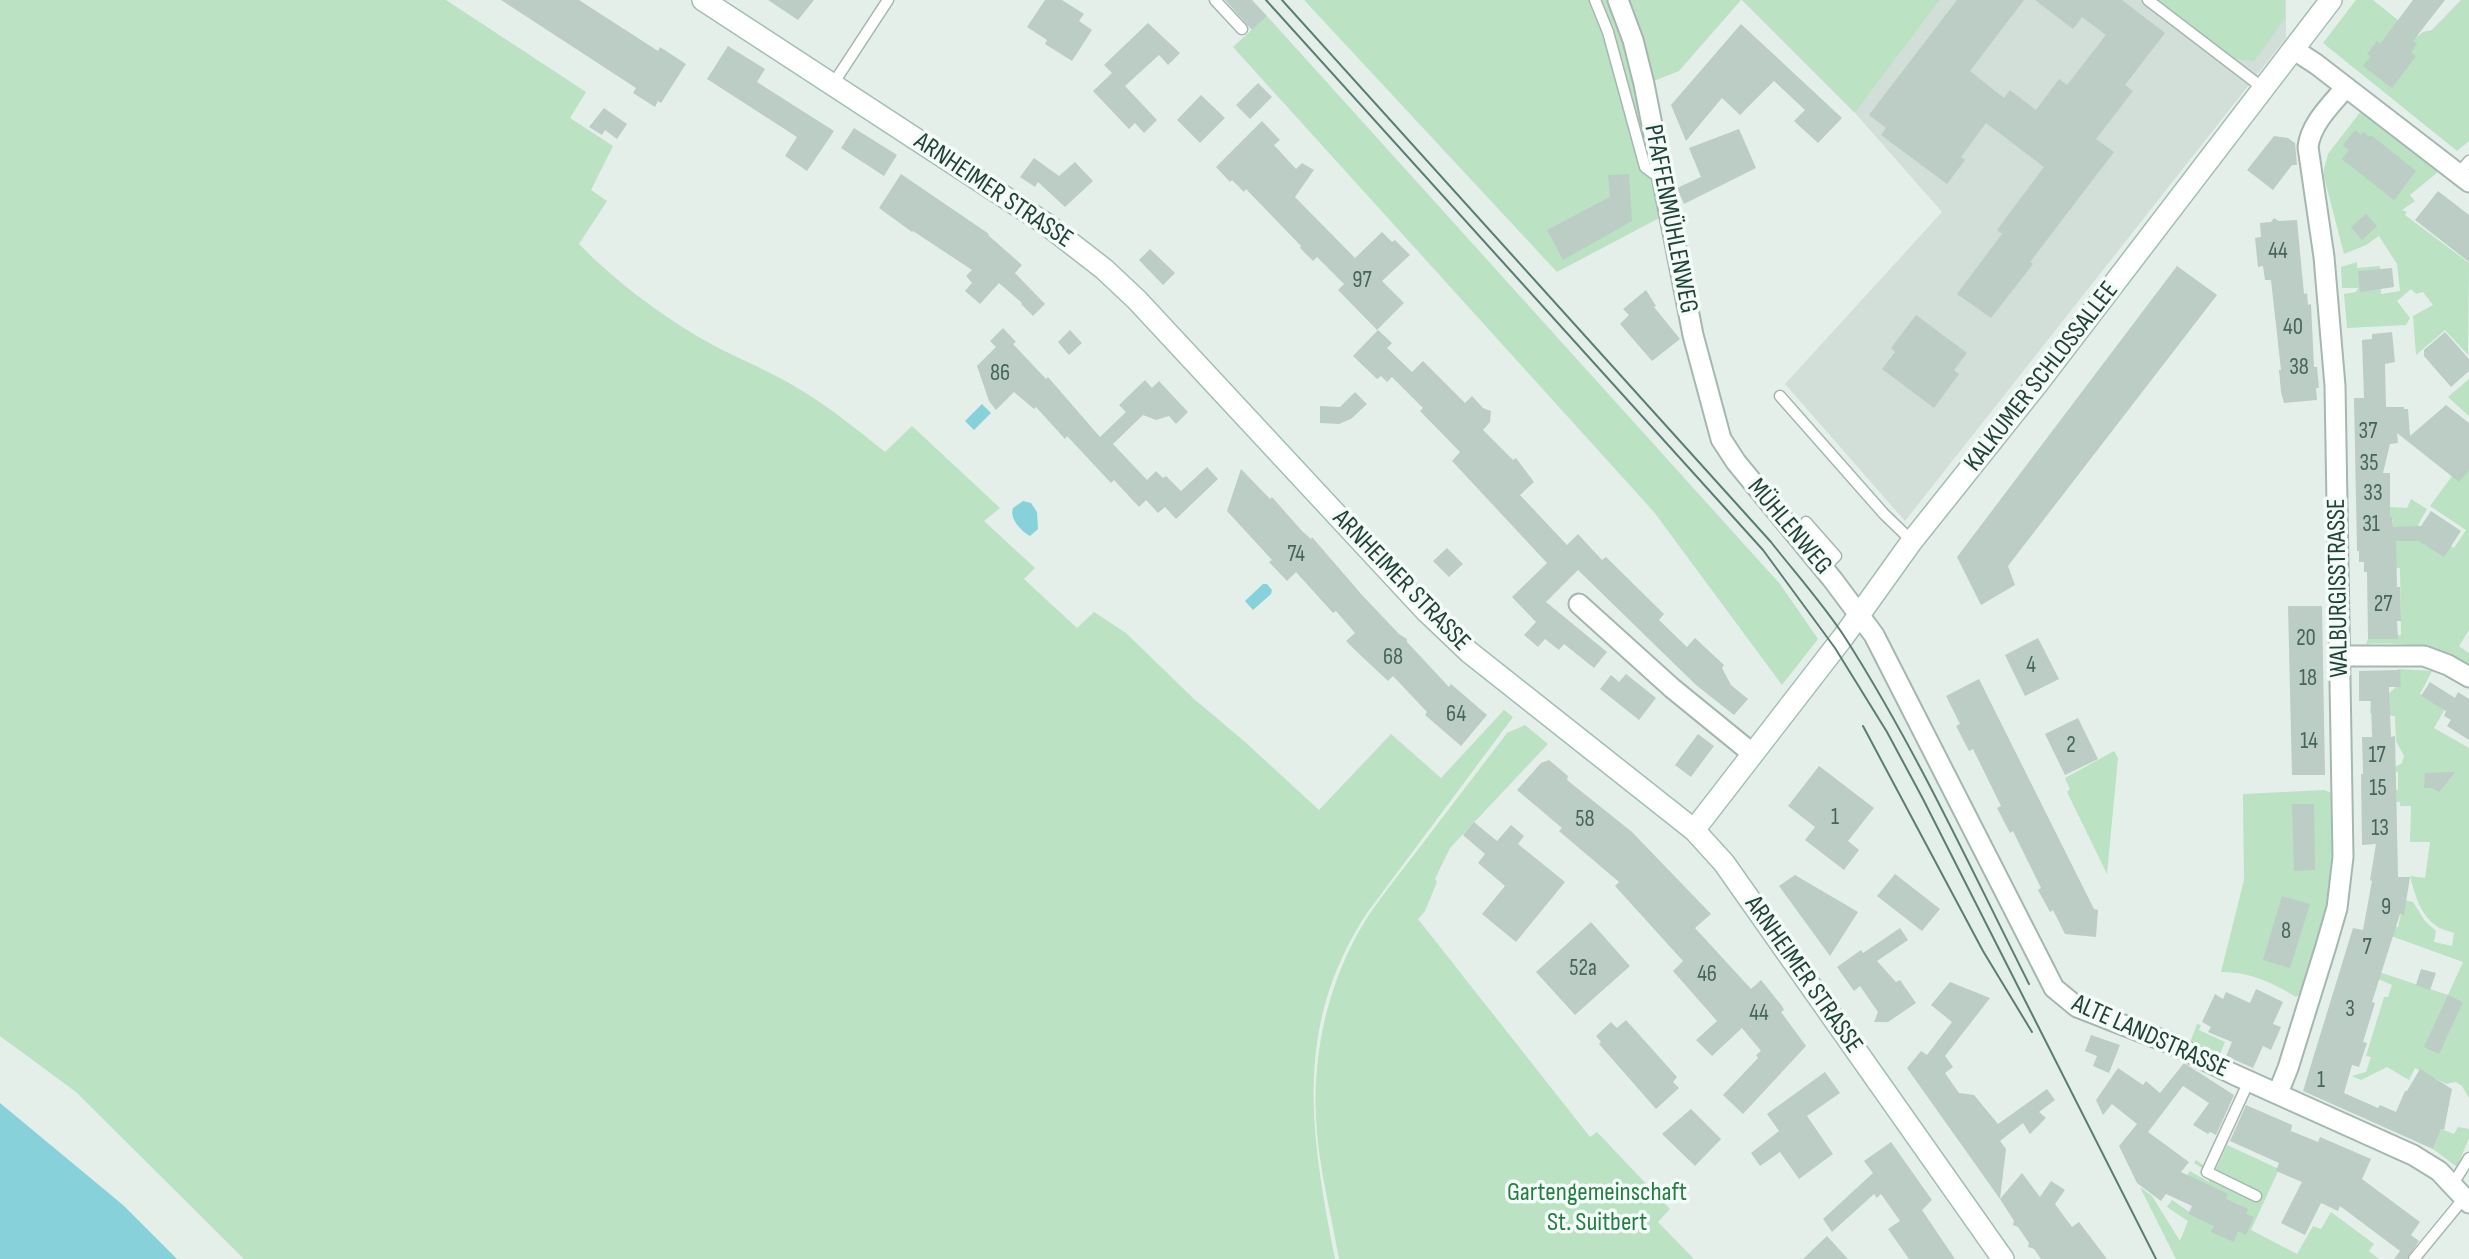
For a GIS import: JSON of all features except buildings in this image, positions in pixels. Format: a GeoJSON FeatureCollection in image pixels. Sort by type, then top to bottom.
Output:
{"type":"FeatureCollection","features":[{"type":"Feature","properties":{"kind":"main road","name":"ARNHEIMER STRASSE"},"geometry":{"type":"LineString","coordinates":[[703,0],[1046,224],[1104,270],[1137,300],[1427,612],[1469,652],[1694,830],[1724,863],[2003,1259]]}},
{"type":"Feature","properties":{"kind":"main road","name":"KALKUMER SCHLOSSALLEE"},"geometry":{"type":"LineString","coordinates":[[1694,830],[1860,614],[1912,541],[1965,477],[2331,0]]}},
{"type":"Feature","properties":{"kind":"street","name":"PFAFFENMÜHLENWEG"},"geometry":{"type":"LineString","coordinates":[[1618,0],[1633,40],[1644,83],[1693,335],[1721,439]]}},
{"type":"Feature","properties":{"kind":"street"},"geometry":{"type":"LineString","coordinates":[[2293,49],[2465,172]]}},
{"type":"Feature","properties":{"kind":"street","name":"WALBURGISSTRASSE"},"geometry":{"type":"LineString","coordinates":[[2278,1093],[2326,946],[2337,908],[2342,877],[2344,832],[2334,386],[2324,257],[2308,147],[2309,135],[2315,125],[2346,87]]}},
{"type":"Feature","properties":{"kind":"street","name":"MÜHLENWEG"},"geometry":{"type":"LineString","coordinates":[[1721,439],[1764,498],[1860,614]]}},
{"type":"Feature","properties":{"kind":"street"},"geometry":{"type":"LineString","coordinates":[[1579,604],[1591,612],[1672,688],[1753,754]]}},
{"type":"Feature","properties":{"kind":"street","name":"ALTE LANDSTRASSE"},"geometry":{"type":"LineString","coordinates":[[1860,614],[1874,635],[2054,988],[2077,1007],[2172,1044],[2413,1155],[2431,1165],[2462,1195]]}},
{"type":"Feature","properties":{"kind":"street"},"geometry":{"type":"LineString","coordinates":[[2341,656],[2424,656],[2448,664],[2469,677]]}},
{"type":"Feature","properties":{"kind":"lane"},"geometry":{"type":"LineString","coordinates":[[833,84],[888,0]]}},
{"type":"Feature","properties":{"kind":"lane"},"geometry":{"type":"LineString","coordinates":[[1214,0],[1242,29]]}},
{"type":"Feature","properties":{"kind":"lane"},"geometry":{"type":"LineString","coordinates":[[1595,0],[1608,32],[1645,167],[1653,173],[1662,174]]}},
{"type":"Feature","properties":{"kind":"lane"},"geometry":{"type":"LineString","coordinates":[[2148,0],[2263,88]]}},
{"type":"Feature","properties":{"kind":"lane"},"geometry":{"type":"LineString","coordinates":[[1780,396],[1884,514],[1912,541]]}},
{"type":"Feature","properties":{"kind":"lane"},"geometry":{"type":"LineString","coordinates":[[1806,522],[1836,556],[1824,568]]}},
{"type":"Feature","properties":{"kind":"lane"},"geometry":{"type":"LineString","coordinates":[[2249,1081],[2207,1172],[2256,1196]]}},
{"type":"Feature","properties":{"kind":"lane"},"geometry":{"type":"LineString","coordinates":[[2414,1259],[2462,1195],[2469,1158]]}},
{"type":"Feature","properties":{"kind":"shaded area"},"geometry":{"type":"Polygon","coordinates":[[[1940,0],[2286,0],[2286,38],[1905,521],[1785,384],[1942,212],[1855,113],[1940,0]]]}},
{"type":"Feature","properties":{"kind":"green space"},"geometry":{"type":"Polygon","coordinates":[[[0,0],[446,0],[586,92],[570,118],[613,146],[591,190],[607,201],[579,244],[593,258],[669,318],[713,345],[802,390],[885,452],[912,426],[1000,508],[984,521],[1035,568],[1024,579],[1077,628],[1094,612],[1126,633],[1194,699],[1319,810],[1391,734],[1441,778],[1504,710],[1513,717],[1367,913],[1343,955],[1327,998],[1318,1040],[1314,1082],[1315,1125],[1319,1168],[1335,1259],[244,1259],[76,1092],[0,1036],[0,0]]]}},
{"type":"Feature","properties":{"kind":"green space"},"geometry":{"type":"Polygon","coordinates":[[[1304,0],[1610,0],[1629,44],[1663,216],[1557,272],[1304,0]]]}},
{"type":"Feature","properties":{"kind":"green space"},"geometry":{"type":"Polygon","coordinates":[[[1626,0],[1741,0],[1679,71],[1651,82],[1626,0]]]}},
{"type":"Feature","properties":{"kind":"green space"},"geometry":{"type":"Polygon","coordinates":[[[1742,0],[1940,0],[1855,113],[1742,0]]]}},
{"type":"Feature","properties":{"kind":"green space"},"geometry":{"type":"Polygon","coordinates":[[[2158,0],[2285,0],[2285,19],[2254,61],[2234,59],[2158,0]]]}},
{"type":"Feature","properties":{"kind":"green space"},"geometry":{"type":"Polygon","coordinates":[[[2356,0],[2373,0],[2418,36],[2432,30],[2461,0],[2469,0],[2469,141],[2457,151],[2323,43],[2356,0]]]}},
{"type":"Feature","properties":{"kind":"green space"},"geometry":{"type":"Polygon","coordinates":[[[1267,16],[1780,584],[1818,639],[1782,685],[1654,512],[1233,47],[1267,16]]]}},
{"type":"Feature","properties":{"kind":"green space"},"geometry":{"type":"Polygon","coordinates":[[[2361,111],[2438,172],[2410,195],[2415,201],[2402,210],[2469,263],[2468,355],[2445,330],[2416,355],[2413,316],[2433,305],[2423,292],[2416,294],[2411,289],[2397,301],[2410,318],[2406,325],[2347,328],[2344,294],[2356,292],[2358,288],[2342,288],[2341,267],[2357,262],[2357,268],[2380,266],[2381,294],[2400,291],[2397,264],[2379,236],[2344,254],[2324,177],[2328,154],[2361,111]]]}},
{"type":"Feature","properties":{"kind":"green space"},"geometry":{"type":"Polygon","coordinates":[[[2469,379],[2469,416],[2448,397],[2469,379]]]}},
{"type":"Feature","properties":{"kind":"green space"},"geometry":{"type":"Polygon","coordinates":[[[2469,453],[2469,630],[2459,646],[2469,653],[2469,666],[2444,654],[2419,647],[2366,644],[2369,637],[2401,635],[2400,568],[2389,568],[2393,519],[2388,519],[2388,507],[2407,508],[2411,499],[2427,509],[2418,525],[2454,548],[2466,530],[2430,506],[2469,453]]]}},
{"type":"Feature","properties":{"kind":"green space"},"geometry":{"type":"Polygon","coordinates":[[[2398,669],[2432,671],[2420,694],[2445,709],[2434,728],[2469,748],[2469,1098],[2462,1086],[2456,1082],[2446,1084],[2415,1068],[2409,1080],[2387,1067],[2361,1080],[2352,1076],[2366,1072],[2371,1057],[2366,1056],[2384,997],[2388,997],[2392,985],[2376,978],[2379,972],[2448,995],[2463,962],[2391,936],[2393,926],[2398,927],[2404,900],[2413,902],[2425,921],[2436,931],[2434,942],[2452,946],[2454,933],[2432,922],[2416,897],[2410,876],[2425,878],[2430,842],[2410,842],[2411,806],[2400,806],[2400,802],[2394,802],[2394,790],[2398,790],[2398,772],[2393,768],[2402,763],[2404,756],[2396,741],[2395,716],[2370,713],[2371,698],[2384,698],[2398,685],[2398,669]],[[2449,996],[2423,1052],[2436,1029],[2447,1035],[2463,1002],[2449,996]]]}},
{"type":"Feature","properties":{"kind":"green space","name":"Gartengemeinschaft St. Suitbert"},"geometry":{"type":"Polygon","coordinates":[[[1525,725],[1548,744],[1450,848],[1435,879],[1437,882],[1425,911],[1418,919],[1590,1137],[1597,1132],[1670,1209],[1658,1222],[1694,1259],[1339,1259],[1319,1153],[1316,1118],[1317,1070],[1330,999],[1347,954],[1387,889],[1507,733],[1525,725]]]}},
{"type":"Feature","properties":{"kind":"green space"},"geometry":{"type":"Polygon","coordinates":[[[2114,751],[2118,758],[2107,874],[2067,792],[2070,789],[2065,778],[2114,751]]]}},
{"type":"Feature","properties":{"kind":"green space"},"geometry":{"type":"Polygon","coordinates":[[[2325,790],[2331,793],[2333,890],[2303,992],[2296,997],[2260,979],[2221,972],[2244,880],[2243,794],[2325,790]]]}},
{"type":"Feature","properties":{"kind":"green space"},"geometry":{"type":"Polygon","coordinates":[[[2197,1024],[2201,1025],[2199,1030],[2225,1042],[2220,1054],[2191,1040],[2197,1024]]]}},
{"type":"Feature","properties":{"kind":"green space"},"geometry":{"type":"Polygon","coordinates":[[[2458,1127],[2469,1129],[2469,1138],[2457,1167],[2433,1149],[2441,1129],[2454,1134],[2458,1127]]]}},
{"type":"Feature","properties":{"kind":"green space"},"geometry":{"type":"Polygon","coordinates":[[[2227,1145],[2279,1169],[2251,1230],[2297,1254],[2313,1226],[2321,1229],[2331,1212],[2374,1244],[2369,1251],[2379,1259],[2176,1259],[2140,1187],[2152,1196],[2180,1241],[2188,1221],[2167,1207],[2172,1200],[2191,1213],[2200,1198],[2181,1185],[2190,1171],[2209,1182],[2200,1173],[2202,1168],[2194,1163],[2196,1160],[2214,1173],[2227,1145]]]}},
{"type":"Feature","properties":{"kind":"water"},"geometry":{"type":"Polygon","coordinates":[[[982,404],[991,413],[974,430],[965,421],[982,404]]]}},
{"type":"Feature","properties":{"kind":"water"},"geometry":{"type":"Polygon","coordinates":[[[1023,501],[1031,503],[1037,512],[1038,529],[1030,536],[1014,520],[1012,512],[1013,508],[1023,501]]]}},
{"type":"Feature","properties":{"kind":"water"},"geometry":{"type":"Polygon","coordinates":[[[1263,584],[1267,584],[1272,590],[1271,594],[1253,610],[1245,601],[1263,584]]]}},
{"type":"Feature","properties":{"kind":"water"},"geometry":{"type":"Polygon","coordinates":[[[0,1103],[123,1205],[177,1259],[0,1259],[0,1103]]]}},
{"type":"Feature","properties":{"kind":"tram line"},"geometry":{"type":"LineString","coordinates":[[1266,0],[1763,550],[1835,648],[1887,732],[1923,799],[2156,1259]]}},
{"type":"Feature","properties":{"kind":"tram line"},"geometry":{"type":"LineString","coordinates":[[1282,0],[1771,542],[1829,614],[1896,723],[2029,984]]}},
{"type":"Feature","properties":{"kind":"tram line"},"geometry":{"type":"LineString","coordinates":[[1863,726],[1983,951],[2032,1032]]}}]}
